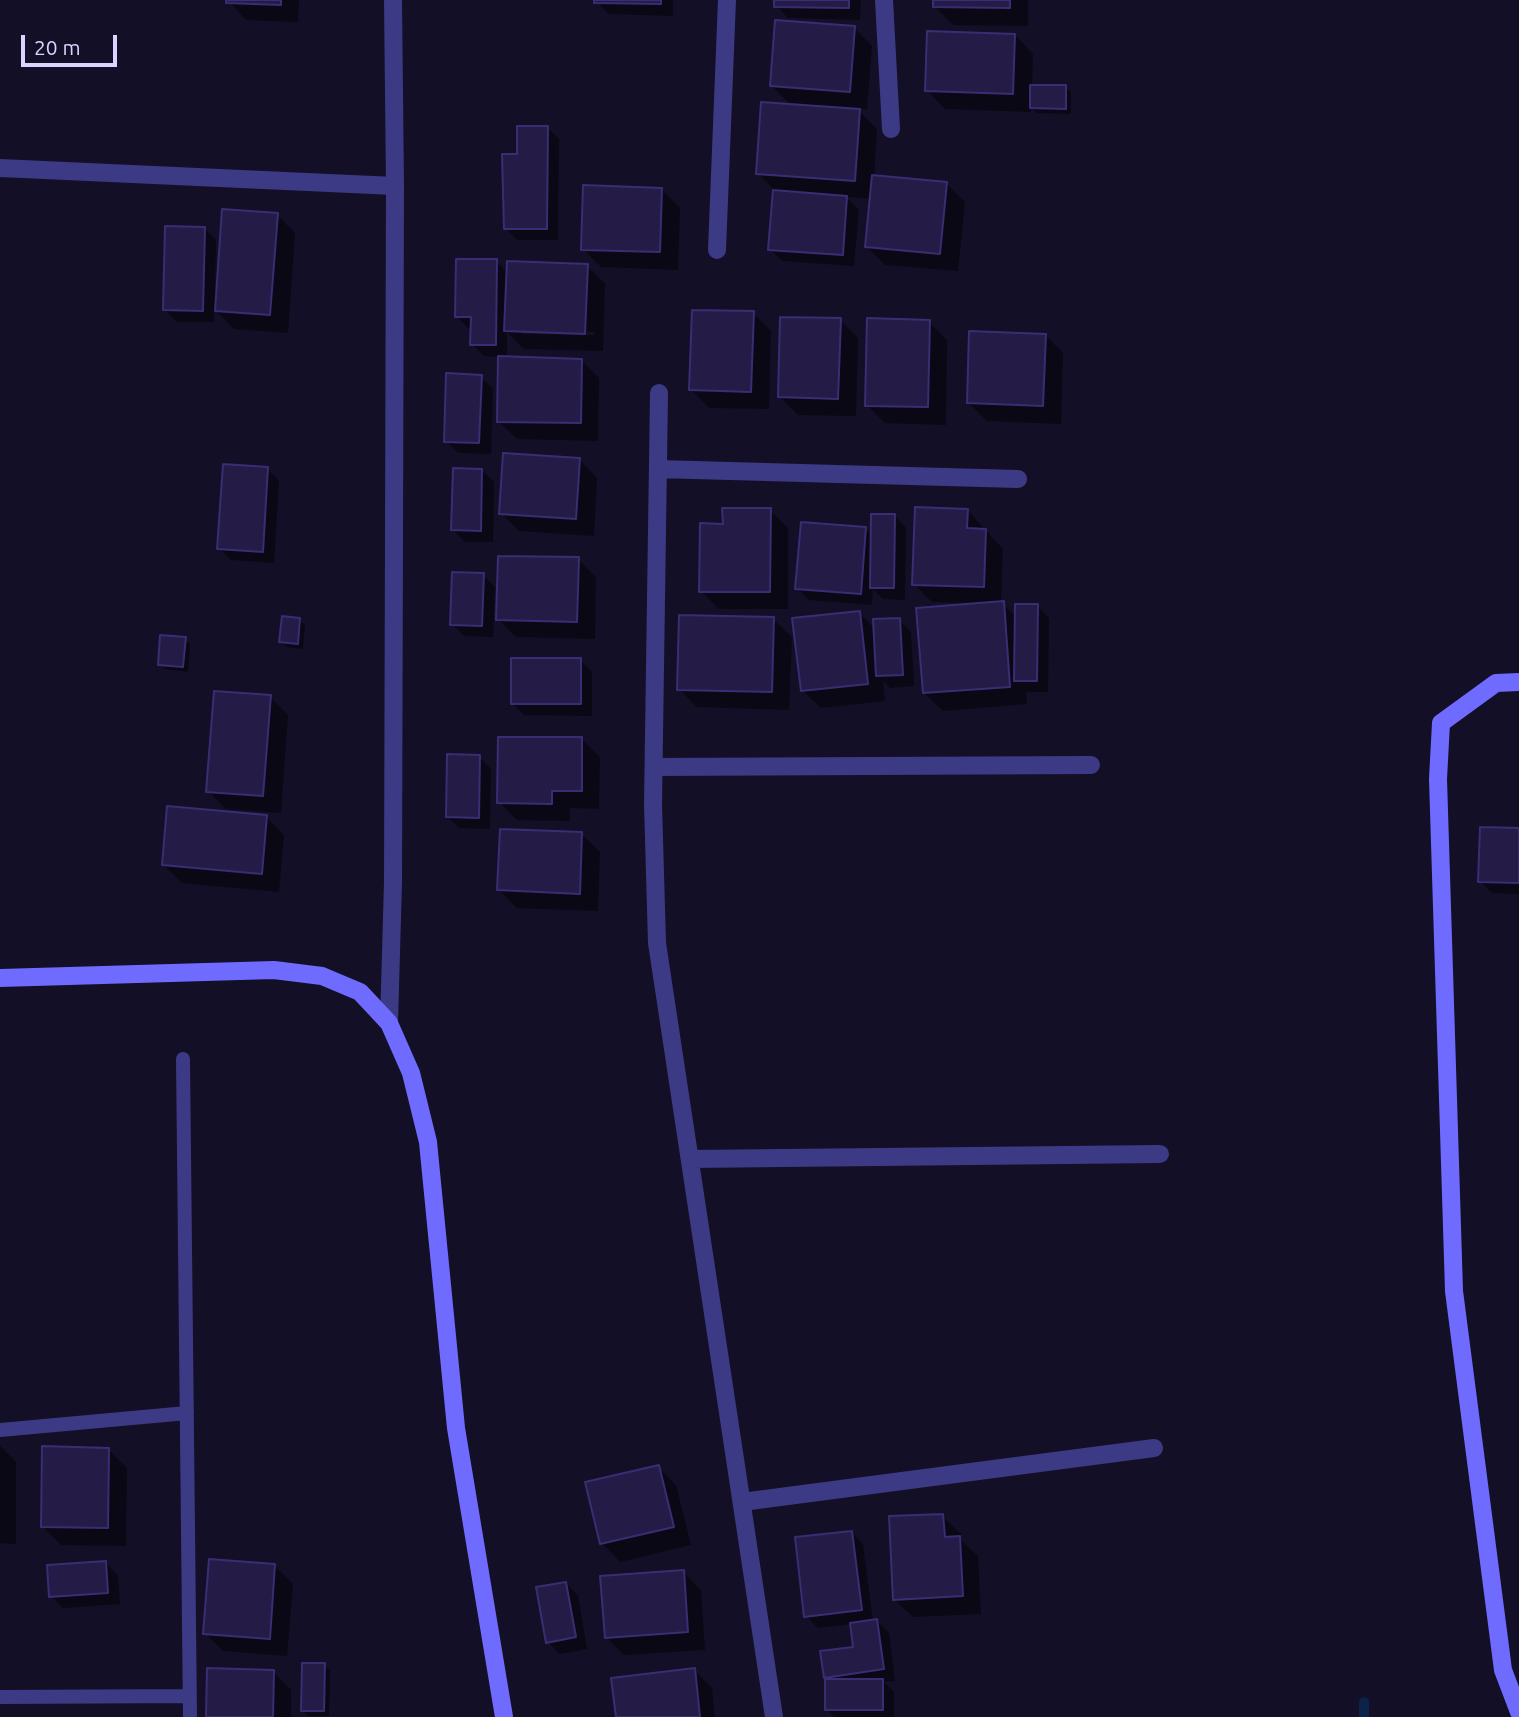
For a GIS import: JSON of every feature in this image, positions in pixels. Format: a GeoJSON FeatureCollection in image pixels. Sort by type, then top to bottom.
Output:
{"type":"FeatureCollection","features":[{"type":"Feature","properties":{"kind":"street"},"geometry":{"type":"LineString","coordinates":[[389,1023],[393,882],[393,0]]}},
{"type":"Feature","properties":{"kind":"street"},"geometry":{"type":"LineString","coordinates":[[717,250],[726,0]]}},
{"type":"Feature","properties":{"kind":"street"},"geometry":{"type":"LineString","coordinates":[[884,0],[891,129]]}},
{"type":"Feature","properties":{"kind":"street"},"geometry":{"type":"LineString","coordinates":[[0,168],[395,186]]}},
{"type":"Feature","properties":{"kind":"street"},"geometry":{"type":"LineString","coordinates":[[659,393],[654,767],[657,943],[775,1717]]}},
{"type":"Feature","properties":{"kind":"street"},"geometry":{"type":"LineString","coordinates":[[658,469],[1018,479]]}},
{"type":"Feature","properties":{"kind":"street"},"geometry":{"type":"LineString","coordinates":[[1519,682],[1496,683],[1441,723],[1438,779],[1454,1291],[1503,1670],[1519,1712]]}},
{"type":"Feature","properties":{"kind":"street"},"geometry":{"type":"LineString","coordinates":[[654,767],[1091,765]]}},
{"type":"Feature","properties":{"kind":"street"},"geometry":{"type":"LineString","coordinates":[[0,978],[274,970],[321,976],[360,992],[389,1023],[411,1073],[428,1142],[456,1428],[504,1717]]}},
{"type":"Feature","properties":{"kind":"street"},"geometry":{"type":"LineString","coordinates":[[690,1158],[1160,1154]]}},
{"type":"Feature","properties":{"kind":"street"},"geometry":{"type":"LineString","coordinates":[[742,1502],[1154,1448]]}},
{"type":"Feature","properties":{"kind":"lane"},"geometry":{"type":"LineString","coordinates":[[183,1059],[190,1717]]}},
{"type":"Feature","properties":{"kind":"lane"},"geometry":{"type":"LineString","coordinates":[[0,1430],[187,1413]]}},
{"type":"Feature","properties":{"kind":"lane"},"geometry":{"type":"LineString","coordinates":[[0,1698],[189,1696]]}},
{"type":"Feature","properties":{"kind":"building"},"geometry":{"type":"Polygon","coordinates":[[[226,0],[281,0],[281,5],[226,3],[226,0]]]}},
{"type":"Feature","properties":{"kind":"building"},"geometry":{"type":"Polygon","coordinates":[[[594,0],[661,0],[661,4],[594,3],[594,0]]]}},
{"type":"Feature","properties":{"kind":"building"},"geometry":{"type":"Polygon","coordinates":[[[774,0],[849,0],[849,8],[774,7],[774,0]]]}},
{"type":"Feature","properties":{"kind":"building"},"geometry":{"type":"Polygon","coordinates":[[[933,0],[1010,0],[1010,8],[933,7],[933,0]]]}},
{"type":"Feature","properties":{"kind":"building"},"geometry":{"type":"Polygon","coordinates":[[[775,20],[855,26],[850,92],[770,86],[775,20]]]}},
{"type":"Feature","properties":{"kind":"building"},"geometry":{"type":"Polygon","coordinates":[[[927,31],[1015,34],[1013,94],[925,91],[927,31]]]}},
{"type":"Feature","properties":{"kind":"building"},"geometry":{"type":"Polygon","coordinates":[[[1030,85],[1066,85],[1066,109],[1030,108],[1030,85]]]}},
{"type":"Feature","properties":{"kind":"building"},"geometry":{"type":"Polygon","coordinates":[[[761,102],[860,109],[855,181],[756,174],[761,102]]]}},
{"type":"Feature","properties":{"kind":"building"},"geometry":{"type":"Polygon","coordinates":[[[517,126],[548,126],[547,229],[504,229],[502,154],[517,154],[517,126]]]}},
{"type":"Feature","properties":{"kind":"building"},"geometry":{"type":"Polygon","coordinates":[[[872,175],[947,182],[940,254],[865,247],[872,175]]]}},
{"type":"Feature","properties":{"kind":"building"},"geometry":{"type":"Polygon","coordinates":[[[583,185],[662,188],[660,252],[581,250],[583,185]]]}},
{"type":"Feature","properties":{"kind":"building"},"geometry":{"type":"Polygon","coordinates":[[[773,190],[847,196],[843,255],[768,250],[773,190]]]}},
{"type":"Feature","properties":{"kind":"building"},"geometry":{"type":"Polygon","coordinates":[[[222,209],[278,213],[270,315],[215,311],[222,209]]]}},
{"type":"Feature","properties":{"kind":"building"},"geometry":{"type":"Polygon","coordinates":[[[165,226],[205,227],[203,311],[163,310],[165,226]]]}},
{"type":"Feature","properties":{"kind":"building"},"geometry":{"type":"Polygon","coordinates":[[[456,259],[497,259],[496,345],[470,345],[471,317],[455,317],[456,259]]]}},
{"type":"Feature","properties":{"kind":"building"},"geometry":{"type":"Polygon","coordinates":[[[507,261],[588,264],[585,334],[504,331],[507,261]]]}},
{"type":"Feature","properties":{"kind":"building"},"geometry":{"type":"Polygon","coordinates":[[[692,310],[754,311],[751,392],[689,390],[692,310]]]}},
{"type":"Feature","properties":{"kind":"building"},"geometry":{"type":"Polygon","coordinates":[[[780,317],[841,318],[838,399],[778,397],[780,317]]]}},
{"type":"Feature","properties":{"kind":"building"},"geometry":{"type":"Polygon","coordinates":[[[867,318],[930,320],[928,407],[865,406],[867,318]]]}},
{"type":"Feature","properties":{"kind":"building"},"geometry":{"type":"Polygon","coordinates":[[[969,331],[1046,334],[1043,406],[967,403],[969,331]]]}},
{"type":"Feature","properties":{"kind":"building"},"geometry":{"type":"Polygon","coordinates":[[[498,356],[582,359],[581,423],[497,422],[498,356]]]}},
{"type":"Feature","properties":{"kind":"building"},"geometry":{"type":"Polygon","coordinates":[[[446,373],[482,375],[479,443],[444,442],[446,373]]]}},
{"type":"Feature","properties":{"kind":"building"},"geometry":{"type":"Polygon","coordinates":[[[503,453],[580,458],[576,519],[499,514],[503,453]]]}},
{"type":"Feature","properties":{"kind":"building"},"geometry":{"type":"Polygon","coordinates":[[[223,464],[268,467],[263,552],[217,549],[223,464]]]}},
{"type":"Feature","properties":{"kind":"building"},"geometry":{"type":"Polygon","coordinates":[[[453,468],[482,469],[481,531],[451,530],[453,468]]]}},
{"type":"Feature","properties":{"kind":"building"},"geometry":{"type":"Polygon","coordinates":[[[915,507],[968,509],[967,528],[986,529],[984,587],[912,585],[915,507]]]}},
{"type":"Feature","properties":{"kind":"building"},"geometry":{"type":"Polygon","coordinates":[[[722,508],[771,508],[770,592],[699,592],[700,523],[723,524],[722,508]]]}},
{"type":"Feature","properties":{"kind":"building"},"geometry":{"type":"Polygon","coordinates":[[[871,514],[895,514],[894,588],[870,588],[871,514]]]}},
{"type":"Feature","properties":{"kind":"building"},"geometry":{"type":"Polygon","coordinates":[[[801,522],[866,527],[861,594],[795,589],[801,522]]]}},
{"type":"Feature","properties":{"kind":"building"},"geometry":{"type":"Polygon","coordinates":[[[498,556],[579,557],[577,622],[496,620],[498,556]]]}},
{"type":"Feature","properties":{"kind":"building"},"geometry":{"type":"Polygon","coordinates":[[[452,572],[484,573],[482,626],[450,625],[452,572]]]}},
{"type":"Feature","properties":{"kind":"building"},"geometry":{"type":"Polygon","coordinates":[[[1004,601],[1010,687],[923,693],[916,608],[1004,601]]]}},
{"type":"Feature","properties":{"kind":"building"},"geometry":{"type":"Polygon","coordinates":[[[1015,604],[1038,604],[1037,681],[1014,681],[1015,604]]]}},
{"type":"Feature","properties":{"kind":"building"},"geometry":{"type":"Polygon","coordinates":[[[860,611],[868,684],[801,691],[792,618],[860,611]]]}},
{"type":"Feature","properties":{"kind":"building"},"geometry":{"type":"Polygon","coordinates":[[[679,615],[774,617],[772,692],[677,690],[679,615]]]}},
{"type":"Feature","properties":{"kind":"building"},"geometry":{"type":"Polygon","coordinates":[[[282,616],[300,618],[298,644],[279,642],[282,616]]]}},
{"type":"Feature","properties":{"kind":"building"},"geometry":{"type":"Polygon","coordinates":[[[900,618],[903,675],[876,676],[873,619],[900,618]]]}},
{"type":"Feature","properties":{"kind":"building"},"geometry":{"type":"Polygon","coordinates":[[[160,635],[186,637],[183,667],[158,665],[160,635]]]}},
{"type":"Feature","properties":{"kind":"building"},"geometry":{"type":"Polygon","coordinates":[[[511,658],[581,658],[581,704],[511,704],[511,658]]]}},
{"type":"Feature","properties":{"kind":"building"},"geometry":{"type":"Polygon","coordinates":[[[214,691],[271,695],[263,796],[206,792],[214,691]]]}},
{"type":"Feature","properties":{"kind":"building"},"geometry":{"type":"Polygon","coordinates":[[[498,737],[582,737],[582,791],[552,791],[552,804],[497,803],[498,737]]]}},
{"type":"Feature","properties":{"kind":"building"},"geometry":{"type":"Polygon","coordinates":[[[447,754],[480,755],[479,818],[446,817],[447,754]]]}},
{"type":"Feature","properties":{"kind":"building"},"geometry":{"type":"Polygon","coordinates":[[[167,806],[267,815],[262,874],[162,865],[167,806]]]}},
{"type":"Feature","properties":{"kind":"building"},"geometry":{"type":"Polygon","coordinates":[[[1480,827],[1519,828],[1519,883],[1478,882],[1480,827]]]}},
{"type":"Feature","properties":{"kind":"building"},"geometry":{"type":"Polygon","coordinates":[[[500,829],[582,832],[580,894],[497,890],[500,829]]]}},
{"type":"Feature","properties":{"kind":"building"},"geometry":{"type":"Polygon","coordinates":[[[42,1446],[109,1448],[108,1528],[41,1527],[42,1446]]]}},
{"type":"Feature","properties":{"kind":"building"},"geometry":{"type":"Polygon","coordinates":[[[659,1465],[674,1527],[600,1544],[585,1482],[659,1465]]]}},
{"type":"Feature","properties":{"kind":"building"},"geometry":{"type":"Polygon","coordinates":[[[943,1514],[945,1537],[960,1536],[963,1596],[893,1600],[889,1516],[943,1514]]]}},
{"type":"Feature","properties":{"kind":"building"},"geometry":{"type":"Polygon","coordinates":[[[852,1531],[862,1610],[804,1617],[795,1537],[852,1531]]]}},
{"type":"Feature","properties":{"kind":"building"},"geometry":{"type":"Polygon","coordinates":[[[209,1559],[275,1564],[270,1639],[203,1634],[209,1559]]]}},
{"type":"Feature","properties":{"kind":"building"},"geometry":{"type":"Polygon","coordinates":[[[106,1561],[108,1593],[49,1597],[47,1565],[106,1561]]]}},
{"type":"Feature","properties":{"kind":"building"},"geometry":{"type":"Polygon","coordinates":[[[684,1570],[688,1632],[605,1638],[600,1576],[684,1570]]]}},
{"type":"Feature","properties":{"kind":"building"},"geometry":{"type":"Polygon","coordinates":[[[566,1582],[576,1637],[546,1643],[536,1587],[566,1582]]]}},
{"type":"Feature","properties":{"kind":"building"},"geometry":{"type":"Polygon","coordinates":[[[877,1619],[884,1669],[824,1678],[820,1651],[853,1647],[850,1623],[877,1619]]]}},
{"type":"Feature","properties":{"kind":"building"},"geometry":{"type":"Polygon","coordinates":[[[302,1663],[325,1663],[324,1711],[301,1711],[302,1663]]]}},
{"type":"Feature","properties":{"kind":"building"},"geometry":{"type":"Polygon","coordinates":[[[207,1668],[274,1670],[273,1717],[206,1717],[207,1668]]]}},
{"type":"Feature","properties":{"kind":"building"},"geometry":{"type":"Polygon","coordinates":[[[695,1668],[700,1717],[616,1717],[611,1678],[695,1668]]]}},
{"type":"Feature","properties":{"kind":"building"},"geometry":{"type":"Polygon","coordinates":[[[825,1679],[883,1679],[883,1710],[825,1710],[825,1679]]]}},
{"type":"Feature","properties":{"kind":"waterway"},"geometry":{"type":"LineString","coordinates":[[1364,1702],[1364,1717]]}}]}
